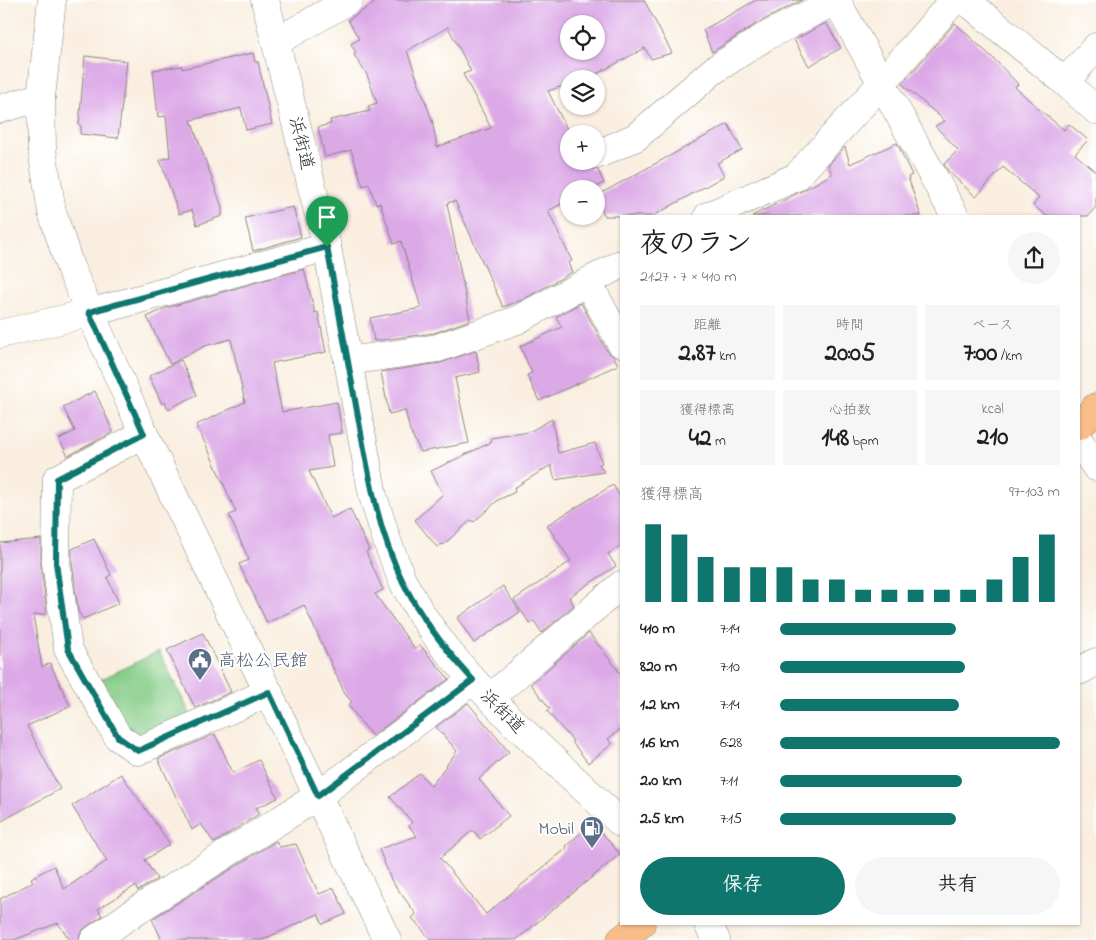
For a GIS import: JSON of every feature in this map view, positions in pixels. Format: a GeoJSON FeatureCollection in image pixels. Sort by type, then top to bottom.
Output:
{"type":"FeatureCollection","features":[{"type":"Feature","properties":{"kind":"main road"},"geometry":{"type":"LineString","coordinates":[[1080,425],[1096,407]]}},
{"type":"Feature","properties":{"kind":"main road"},"geometry":{"type":"LineString","coordinates":[[621,940],[640,925]]}},
{"type":"Feature","properties":{"kind":"street"},"geometry":{"type":"LineString","coordinates":[[52,0],[40,97],[42,149],[52,212],[70,267],[144,434],[387,940]]}},
{"type":"Feature","properties":{"kind":"street","name":"浜街道"},"geometry":{"type":"LineString","coordinates":[[265,0],[327,247],[373,496],[402,582],[444,647],[481,689],[512,721],[620,822]]}},
{"type":"Feature","properties":{"kind":"street"},"geometry":{"type":"LineString","coordinates":[[276,42],[349,0]]}},
{"type":"Feature","properties":{"kind":"street"},"geometry":{"type":"LineString","coordinates":[[605,152],[636,137],[722,64],[763,38],[836,0],[954,215]]}},
{"type":"Feature","properties":{"kind":"street"},"geometry":{"type":"LineString","coordinates":[[710,215],[796,177],[882,83],[954,0]]}},
{"type":"Feature","properties":{"kind":"street"},"geometry":{"type":"LineString","coordinates":[[965,0],[1096,110]]}},
{"type":"Feature","properties":{"kind":"street"},"geometry":{"type":"LineString","coordinates":[[1064,82],[1096,47]]}},
{"type":"Feature","properties":{"kind":"street"},"geometry":{"type":"LineString","coordinates":[[0,110],[40,97]]}},
{"type":"Feature","properties":{"kind":"street"},"geometry":{"type":"LineString","coordinates":[[0,334],[89,312],[327,247]]}},
{"type":"Feature","properties":{"kind":"street"},"geometry":{"type":"LineString","coordinates":[[348,361],[438,348],[517,320],[620,265]]}},
{"type":"Feature","properties":{"kind":"street"},"geometry":{"type":"LineString","coordinates":[[588,283],[620,341]]}},
{"type":"Feature","properties":{"kind":"street"},"geometry":{"type":"LineString","coordinates":[[144,434],[57,479],[56,563],[68,649],[118,737],[138,751],[269,692]]}},
{"type":"Feature","properties":{"kind":"street"},"geometry":{"type":"LineString","coordinates":[[1080,443],[1096,468]]}},
{"type":"Feature","properties":{"kind":"street"},"geometry":{"type":"LineString","coordinates":[[94,940],[134,912],[318,796],[481,689],[620,585]]}},
{"type":"Feature","properties":{"kind":"street"},"geometry":{"type":"LineString","coordinates":[[1080,670],[1096,662]]}},
{"type":"Feature","properties":{"kind":"street"},"geometry":{"type":"LineString","coordinates":[[708,925],[716,940]]}},
{"type":"Feature","properties":{"kind":"green space"},"geometry":{"type":"Polygon","coordinates":[[[159,651],[193,720],[144,741],[125,735],[96,682],[159,651]]]}},
{"type":"Feature","properties":{"kind":"building"},"geometry":{"type":"Polygon","coordinates":[[[379,0],[644,0],[672,53],[651,59],[645,48],[604,70],[560,70],[560,87],[548,91],[565,125],[560,125],[560,170],[598,170],[603,180],[560,180],[560,205],[548,211],[572,261],[568,263],[572,272],[522,300],[503,307],[455,201],[447,203],[470,320],[434,333],[374,341],[370,318],[421,308],[401,241],[394,244],[380,203],[376,204],[369,184],[363,186],[351,150],[325,157],[318,127],[331,124],[330,120],[370,111],[368,106],[377,103],[367,75],[354,55],[356,53],[351,44],[359,39],[348,20],[379,0]],[[448,27],[407,51],[432,120],[437,147],[491,128],[463,74],[471,71],[448,27]]]}},
{"type":"Feature","properties":{"kind":"building"},"geometry":{"type":"Polygon","coordinates":[[[756,0],[802,0],[756,24],[712,52],[703,30],[756,0]]]}},
{"type":"Feature","properties":{"kind":"building"},"geometry":{"type":"Polygon","coordinates":[[[826,23],[841,48],[809,66],[794,40],[826,23]]]}},
{"type":"Feature","properties":{"kind":"building"},"geometry":{"type":"Polygon","coordinates":[[[955,23],[997,62],[1018,84],[1015,87],[1040,110],[1064,130],[1069,124],[1088,140],[1075,154],[1096,172],[1096,207],[1088,216],[1045,215],[1033,205],[1039,198],[1003,167],[976,197],[948,171],[944,164],[958,150],[935,126],[945,121],[902,84],[955,23]]]}},
{"type":"Feature","properties":{"kind":"building"},"geometry":{"type":"Polygon","coordinates":[[[253,53],[255,62],[258,62],[272,124],[246,130],[241,108],[191,120],[222,207],[222,216],[197,225],[192,210],[179,214],[160,160],[170,157],[166,116],[158,117],[153,70],[182,66],[182,69],[253,53]]]}},
{"type":"Feature","properties":{"kind":"building"},"geometry":{"type":"Polygon","coordinates":[[[85,56],[127,61],[118,138],[80,134],[81,126],[79,125],[85,56]]]}},
{"type":"Feature","properties":{"kind":"building"},"geometry":{"type":"Polygon","coordinates":[[[728,124],[742,150],[717,163],[724,176],[655,215],[605,216],[605,191],[728,124]]]}},
{"type":"Feature","properties":{"kind":"building"},"geometry":{"type":"Polygon","coordinates":[[[897,143],[912,175],[908,177],[921,215],[754,215],[832,174],[828,165],[845,147],[850,164],[897,143]]]}},
{"type":"Feature","properties":{"kind":"building"},"geometry":{"type":"Polygon","coordinates":[[[293,207],[301,237],[253,251],[245,218],[293,207]]]}},
{"type":"Feature","properties":{"kind":"building"},"geometry":{"type":"Polygon","coordinates":[[[304,269],[315,313],[318,312],[326,352],[272,363],[282,412],[337,402],[342,433],[328,435],[333,467],[309,471],[331,518],[350,509],[369,550],[366,552],[383,590],[375,594],[415,649],[420,645],[449,679],[372,736],[348,705],[352,702],[345,694],[304,605],[267,623],[239,564],[249,560],[229,515],[236,512],[196,425],[245,402],[231,339],[205,346],[170,364],[147,317],[166,308],[304,269]]]}},
{"type":"Feature","properties":{"kind":"building"},"geometry":{"type":"Polygon","coordinates":[[[581,303],[607,351],[614,357],[618,365],[539,401],[527,375],[532,373],[520,346],[562,327],[556,317],[581,303]]]}},
{"type":"Feature","properties":{"kind":"building"},"geometry":{"type":"Polygon","coordinates":[[[476,351],[480,372],[455,378],[469,443],[421,452],[410,431],[405,410],[389,414],[381,372],[440,363],[476,351]]]}},
{"type":"Feature","properties":{"kind":"building"},"geometry":{"type":"Polygon","coordinates":[[[181,360],[197,395],[168,409],[165,402],[162,404],[149,376],[181,360]]]}},
{"type":"Feature","properties":{"kind":"building"},"geometry":{"type":"Polygon","coordinates":[[[95,391],[113,432],[68,456],[59,439],[75,431],[63,407],[95,391]]]}},
{"type":"Feature","properties":{"kind":"building"},"geometry":{"type":"Polygon","coordinates":[[[552,419],[558,453],[595,443],[602,463],[599,464],[604,472],[555,480],[551,465],[514,488],[515,492],[498,500],[474,522],[471,520],[443,545],[437,547],[415,520],[443,494],[431,471],[492,442],[491,438],[529,432],[552,419]]]}},
{"type":"Feature","properties":{"kind":"building"},"geometry":{"type":"Polygon","coordinates":[[[613,485],[620,496],[620,546],[608,554],[616,566],[569,597],[574,605],[542,633],[534,621],[530,624],[514,600],[571,561],[547,525],[613,485]]]}},
{"type":"Feature","properties":{"kind":"building"},"geometry":{"type":"Polygon","coordinates":[[[41,539],[41,565],[47,614],[33,615],[42,667],[50,663],[70,706],[27,726],[60,789],[0,822],[0,543],[41,539]]]}},
{"type":"Feature","properties":{"kind":"building"},"geometry":{"type":"Polygon","coordinates":[[[94,539],[111,575],[107,577],[119,603],[83,619],[78,611],[72,549],[94,539]]]}},
{"type":"Feature","properties":{"kind":"building"},"geometry":{"type":"Polygon","coordinates":[[[503,586],[520,612],[474,643],[457,618],[503,586]]]}},
{"type":"Feature","properties":{"kind":"building"},"geometry":{"type":"Polygon","coordinates":[[[203,633],[231,692],[195,708],[167,650],[203,633]]]}},
{"type":"Feature","properties":{"kind":"building"},"geometry":{"type":"Polygon","coordinates":[[[589,633],[620,673],[620,730],[608,739],[612,744],[588,763],[573,741],[547,711],[550,709],[531,684],[589,633]]]}},
{"type":"Feature","properties":{"kind":"building"},"geometry":{"type":"Polygon","coordinates":[[[468,703],[509,752],[479,779],[509,816],[480,839],[473,830],[440,858],[486,914],[567,848],[566,846],[593,822],[620,854],[516,940],[431,940],[412,918],[416,914],[391,880],[379,849],[417,836],[409,826],[412,822],[390,797],[420,773],[431,786],[457,751],[436,727],[468,703]]]}},
{"type":"Feature","properties":{"kind":"building"},"geometry":{"type":"Polygon","coordinates":[[[215,734],[233,773],[259,760],[278,798],[256,808],[259,814],[214,843],[201,824],[192,830],[158,759],[215,734]]]}},
{"type":"Feature","properties":{"kind":"building"},"geometry":{"type":"Polygon","coordinates":[[[121,774],[170,844],[145,860],[157,879],[138,891],[135,886],[98,909],[102,916],[80,933],[79,940],[70,940],[58,923],[14,940],[0,940],[0,899],[33,882],[31,878],[54,866],[64,889],[107,861],[72,806],[121,774]]]}},
{"type":"Feature","properties":{"kind":"building"},"geometry":{"type":"Polygon","coordinates":[[[276,841],[279,847],[296,844],[319,894],[334,888],[346,914],[323,924],[318,914],[262,940],[162,940],[152,919],[276,841]]]}},
{"type":"Feature","properties":{"kind":"place","name":"高松公民館"},"geometry":{"type":"Point","coordinates":[200,681]}},
{"type":"Feature","properties":{"kind":"place","name":"Mobil"},"geometry":{"type":"Point","coordinates":[592,849]}},
{"type":"Feature","properties":{"kind":"route"},"geometry":{"type":"LineString","coordinates":[[327,247],[373,496],[388,544],[402,582],[420,612],[444,647],[473,680],[318,796],[269,692],[138,751],[118,737],[68,649],[56,563],[57,479],[144,434],[89,312],[327,247]]}}]}
